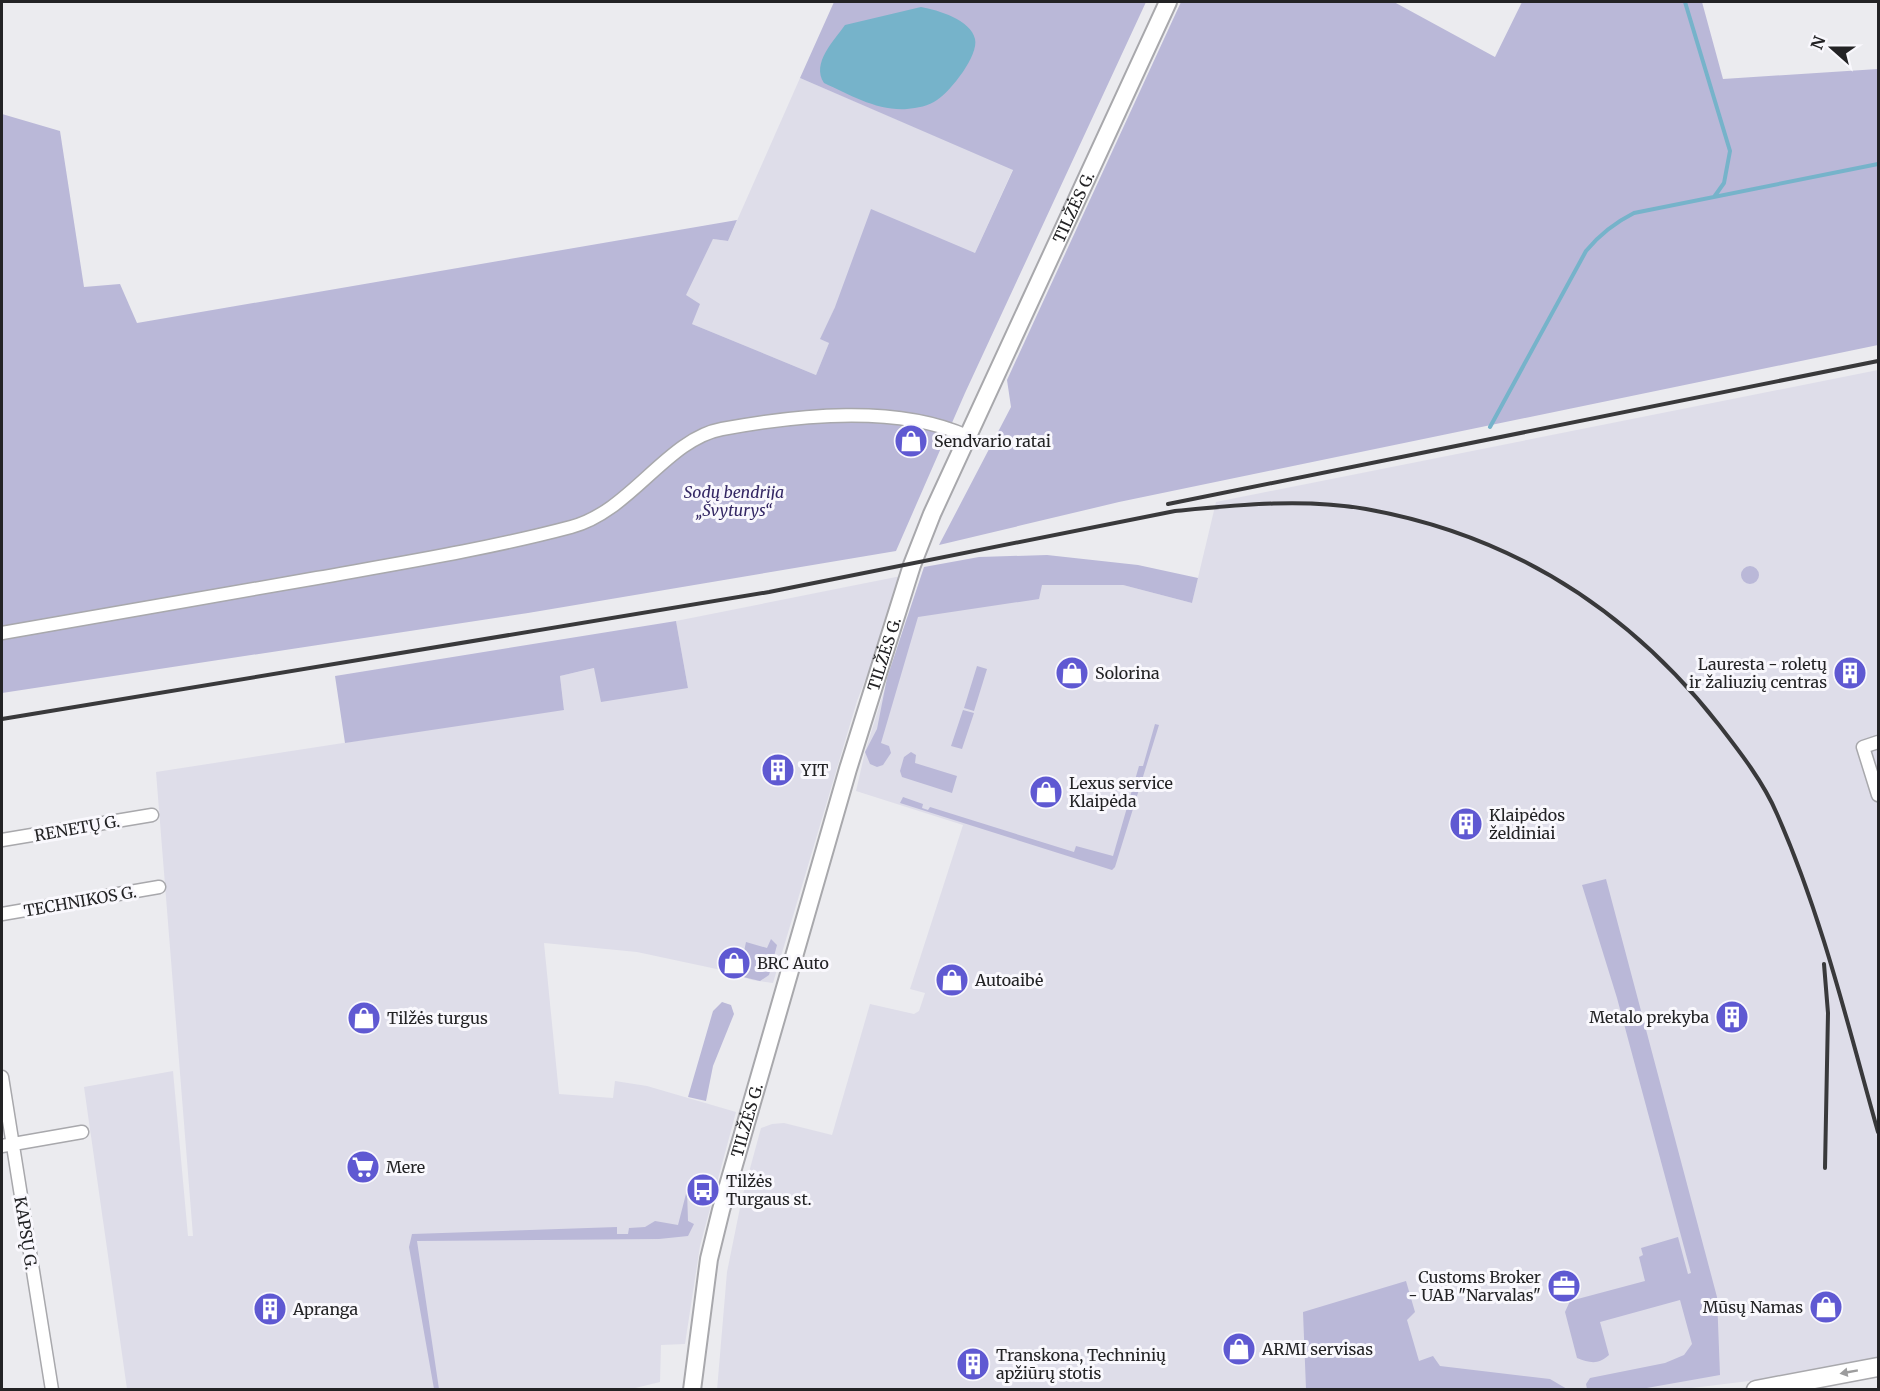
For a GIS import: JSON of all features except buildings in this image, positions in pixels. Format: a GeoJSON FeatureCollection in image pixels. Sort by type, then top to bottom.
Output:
{"type":"FeatureCollection","features":[{"type":"Feature","properties":{"kind":"main road","name":"TILŽĖS G."},"geometry":{"type":"LineString","coordinates":[[692,1389],[709,1259],[721,1210],[849,769],[915,556],[1168,2]]}},
{"type":"Feature","properties":{"kind":"main road","name":"TILŽĖS G."},"geometry":{"type":"LineString","coordinates":[[700,1340],[703,1389]]}},
{"type":"Feature","properties":{"kind":"main road"},"geometry":{"type":"LineString","coordinates":[[1756,1389],[1822,1383],[1878,1367]]}},
{"type":"Feature","properties":{"kind":"street"},"geometry":{"type":"LineString","coordinates":[[2,633],[408,562],[573,527],[610,508],[695,439],[720,429],[810,417],[887,416],[940,424],[968,436]]}},
{"type":"Feature","properties":{"kind":"street"},"geometry":{"type":"LineString","coordinates":[[1878,742],[1863,747],[1878,795]]}},
{"type":"Feature","properties":{"kind":"street","name":"RENETŲ G."},"geometry":{"type":"LineString","coordinates":[[2,840],[152,815]]}},
{"type":"Feature","properties":{"kind":"street","name":"TECHNIKOS G."},"geometry":{"type":"LineString","coordinates":[[2,914],[159,887]]}},
{"type":"Feature","properties":{"kind":"street","name":"KAPSŲ G."},"geometry":{"type":"LineString","coordinates":[[2,1077],[7,1145],[52,1389]]}},
{"type":"Feature","properties":{"kind":"street"},"geometry":{"type":"LineString","coordinates":[[7,1145],[82,1132]]}},
{"type":"Feature","properties":{"kind":"shaded area"},"geometry":{"type":"Polygon","coordinates":[[[921,7],[945,13],[961,21],[972,32],[975,39],[973,54],[968,63],[943,95],[923,106],[896,109],[874,105],[824,83],[820,68],[822,60],[845,25],[921,7]]]}},
{"type":"Feature","properties":{"kind":"shaded area"},"geometry":{"type":"Polygon","coordinates":[[[800,78],[1013,169],[975,253],[835,307],[821,339],[829,343],[816,375],[692,324],[685,295],[713,239],[728,241],[800,78]]]}},
{"type":"Feature","properties":{"kind":"shaded area"},"geometry":{"type":"Polygon","coordinates":[[[1878,370],[1878,1359],[1814,1373],[1675,1390],[717,1390],[727,1272],[742,1198],[761,1128],[784,1123],[832,1135],[870,1004],[914,1014],[919,1011],[925,993],[910,989],[963,825],[856,791],[865,752],[907,617],[1042,585],[1123,585],[1192,603],[1216,502],[1878,370]]]}},
{"type":"Feature","properties":{"kind":"shaded area"},"geometry":{"type":"Polygon","coordinates":[[[901,576],[880,642],[857,701],[773,983],[637,952],[544,943],[559,1094],[613,1098],[615,1081],[647,1086],[736,1112],[700,1246],[685,1344],[661,1345],[660,1382],[627,1390],[127,1389],[84,1087],[173,1071],[188,1236],[193,1236],[156,772],[564,709],[560,676],[595,668],[688,688],[676,621],[901,576]]]}},
{"type":"Feature","properties":{"kind":"green space","name":"Sodų bendrija „Švyturys“"},"geometry":{"type":"Polygon","coordinates":[[[834,2],[1146,2],[965,393],[896,551],[528,613],[2,693],[2,114],[60,131],[84,287],[120,284],[137,323],[737,220],[728,241],[713,239],[686,295],[700,304],[692,324],[816,375],[829,343],[820,339],[835,307],[871,209],[975,253],[1013,170],[800,78],[834,2]]]}},
{"type":"Feature","properties":{"kind":"green space"},"geometry":{"type":"Polygon","coordinates":[[[1181,2],[1394,2],[1495,57],[1522,2],[1702,2],[1723,79],[1878,69],[1878,345],[1119,502],[939,545],[1011,407],[1007,380],[1181,2]]]}},
{"type":"Feature","properties":{"kind":"green space"},"geometry":{"type":"Polygon","coordinates":[[[1047,555],[1138,565],[1198,578],[1192,603],[1123,585],[1042,585],[1039,599],[918,617],[881,743],[889,746],[891,753],[883,765],[877,767],[870,764],[865,752],[877,729],[887,678],[924,567],[979,557],[1047,555]]]}},
{"type":"Feature","properties":{"kind":"green space"},"geometry":{"type":"Polygon","coordinates":[[[1750,566],[1756,569],[1759,575],[1756,581],[1750,584],[1744,581],[1741,575],[1744,569],[1750,566]]]}},
{"type":"Feature","properties":{"kind":"green space"},"geometry":{"type":"Polygon","coordinates":[[[676,621],[688,688],[601,702],[594,668],[560,676],[564,710],[345,743],[335,676],[676,621]]]}},
{"type":"Feature","properties":{"kind":"green space"},"geometry":{"type":"Polygon","coordinates":[[[977,666],[987,669],[974,711],[964,708],[977,666]]]}},
{"type":"Feature","properties":{"kind":"green space"},"geometry":{"type":"Polygon","coordinates":[[[963,710],[974,713],[962,749],[951,746],[963,710]]]}},
{"type":"Feature","properties":{"kind":"green space"},"geometry":{"type":"Polygon","coordinates":[[[1155,724],[1159,725],[1115,867],[1112,870],[900,803],[903,797],[923,804],[922,808],[928,810],[930,807],[1074,852],[1076,846],[1113,856],[1139,766],[1143,766],[1155,724]]]}},
{"type":"Feature","properties":{"kind":"green space"},"geometry":{"type":"Polygon","coordinates":[[[911,752],[916,755],[915,763],[957,776],[952,793],[902,777],[900,771],[904,757],[911,752]]]}},
{"type":"Feature","properties":{"kind":"green space"},"geometry":{"type":"Polygon","coordinates":[[[1606,879],[1717,1297],[1720,1375],[1641,1389],[1587,1389],[1586,1384],[1590,1378],[1665,1363],[1684,1355],[1692,1344],[1680,1300],[1600,1322],[1609,1355],[1594,1362],[1577,1358],[1565,1312],[1570,1301],[1645,1281],[1639,1257],[1643,1255],[1641,1248],[1678,1237],[1688,1274],[1691,1273],[1617,998],[1582,885],[1606,879]]]}},
{"type":"Feature","properties":{"kind":"green space"},"geometry":{"type":"Polygon","coordinates":[[[771,939],[777,945],[769,975],[760,981],[739,976],[746,942],[767,948],[771,939]]]}},
{"type":"Feature","properties":{"kind":"green space"},"geometry":{"type":"Polygon","coordinates":[[[722,1002],[731,1005],[734,1014],[713,1066],[706,1101],[688,1097],[713,1011],[722,1002]]]}},
{"type":"Feature","properties":{"kind":"green space"},"geometry":{"type":"Polygon","coordinates":[[[687,1190],[688,1221],[694,1224],[688,1236],[659,1239],[417,1241],[439,1389],[434,1389],[409,1247],[412,1234],[617,1227],[617,1234],[628,1234],[629,1228],[645,1227],[655,1221],[678,1225],[687,1190]]]}},
{"type":"Feature","properties":{"kind":"green space"},"geometry":{"type":"Polygon","coordinates":[[[1406,1281],[1415,1312],[1407,1320],[1419,1361],[1433,1356],[1440,1366],[1550,1379],[1567,1389],[1306,1389],[1303,1312],[1406,1281]]]}},
{"type":"Feature","properties":{"kind":"waterway"},"geometry":{"type":"LineString","coordinates":[[1685,2],[1730,151],[1724,183],[1714,197]]}},
{"type":"Feature","properties":{"kind":"waterway"},"geometry":{"type":"LineString","coordinates":[[1490,427],[1586,251],[1614,225],[1634,213],[1878,164]]}},
{"type":"Feature","properties":{"kind":"railway"},"geometry":{"type":"LineString","coordinates":[[1168,504],[1878,361]]}},
{"type":"Feature","properties":{"kind":"railway"},"geometry":{"type":"LineString","coordinates":[[2,719],[769,592],[1175,511],[1294,503],[1366,509],[1419,521],[1470,537],[1518,558],[1563,583],[1606,613],[1646,646],[1684,683],[1719,725],[1765,791],[1793,853],[1821,931],[1878,1132]]}},
{"type":"Feature","properties":{"kind":"railway"},"geometry":{"type":"LineString","coordinates":[[1824,964],[1828,1013],[1825,1168]]}},
{"type":"Feature","properties":{"kind":"place","name":"Sendvario ratai"},"geometry":{"type":"Point","coordinates":[911,441]}},
{"type":"Feature","properties":{"kind":"place","name":"Solorina"},"geometry":{"type":"Point","coordinates":[1072,673]}},
{"type":"Feature","properties":{"kind":"place","name":"Lauresta - roletų ir žaliuzių centras"},"geometry":{"type":"Point","coordinates":[1850,673]}},
{"type":"Feature","properties":{"kind":"place","name":"YIT"},"geometry":{"type":"Point","coordinates":[778,770]}},
{"type":"Feature","properties":{"kind":"place","name":"Lexus service Klaipėda"},"geometry":{"type":"Point","coordinates":[1046,792]}},
{"type":"Feature","properties":{"kind":"place","name":"Klaipėdos želdiniai"},"geometry":{"type":"Point","coordinates":[1466,824]}},
{"type":"Feature","properties":{"kind":"place","name":"BRC Auto"},"geometry":{"type":"Point","coordinates":[734,963]}},
{"type":"Feature","properties":{"kind":"place","name":"Autoaibė"},"geometry":{"type":"Point","coordinates":[952,980]}},
{"type":"Feature","properties":{"kind":"place","name":"Metalo prekyba"},"geometry":{"type":"Point","coordinates":[1732,1017]}},
{"type":"Feature","properties":{"kind":"place","name":"Tilžės turgus"},"geometry":{"type":"Point","coordinates":[364,1018]}},
{"type":"Feature","properties":{"kind":"place","name":"Mere"},"geometry":{"type":"Point","coordinates":[363,1167]}},
{"type":"Feature","properties":{"kind":"place","name":"Tilžės Turgaus st."},"geometry":{"type":"Point","coordinates":[703,1190]}},
{"type":"Feature","properties":{"kind":"place","name":"Customs Broker - UAB \"Narvalas\""},"geometry":{"type":"Point","coordinates":[1564,1286]}},
{"type":"Feature","properties":{"kind":"place","name":"Mūsų Namas"},"geometry":{"type":"Point","coordinates":[1826,1307]}},
{"type":"Feature","properties":{"kind":"place","name":"Apranga"},"geometry":{"type":"Point","coordinates":[270,1309]}},
{"type":"Feature","properties":{"kind":"place","name":"ARMI servisas"},"geometry":{"type":"Point","coordinates":[1239,1349]}},
{"type":"Feature","properties":{"kind":"place","name":"Transkona, Techninių apžiūrų stotis"},"geometry":{"type":"Point","coordinates":[973,1364]}}]}
